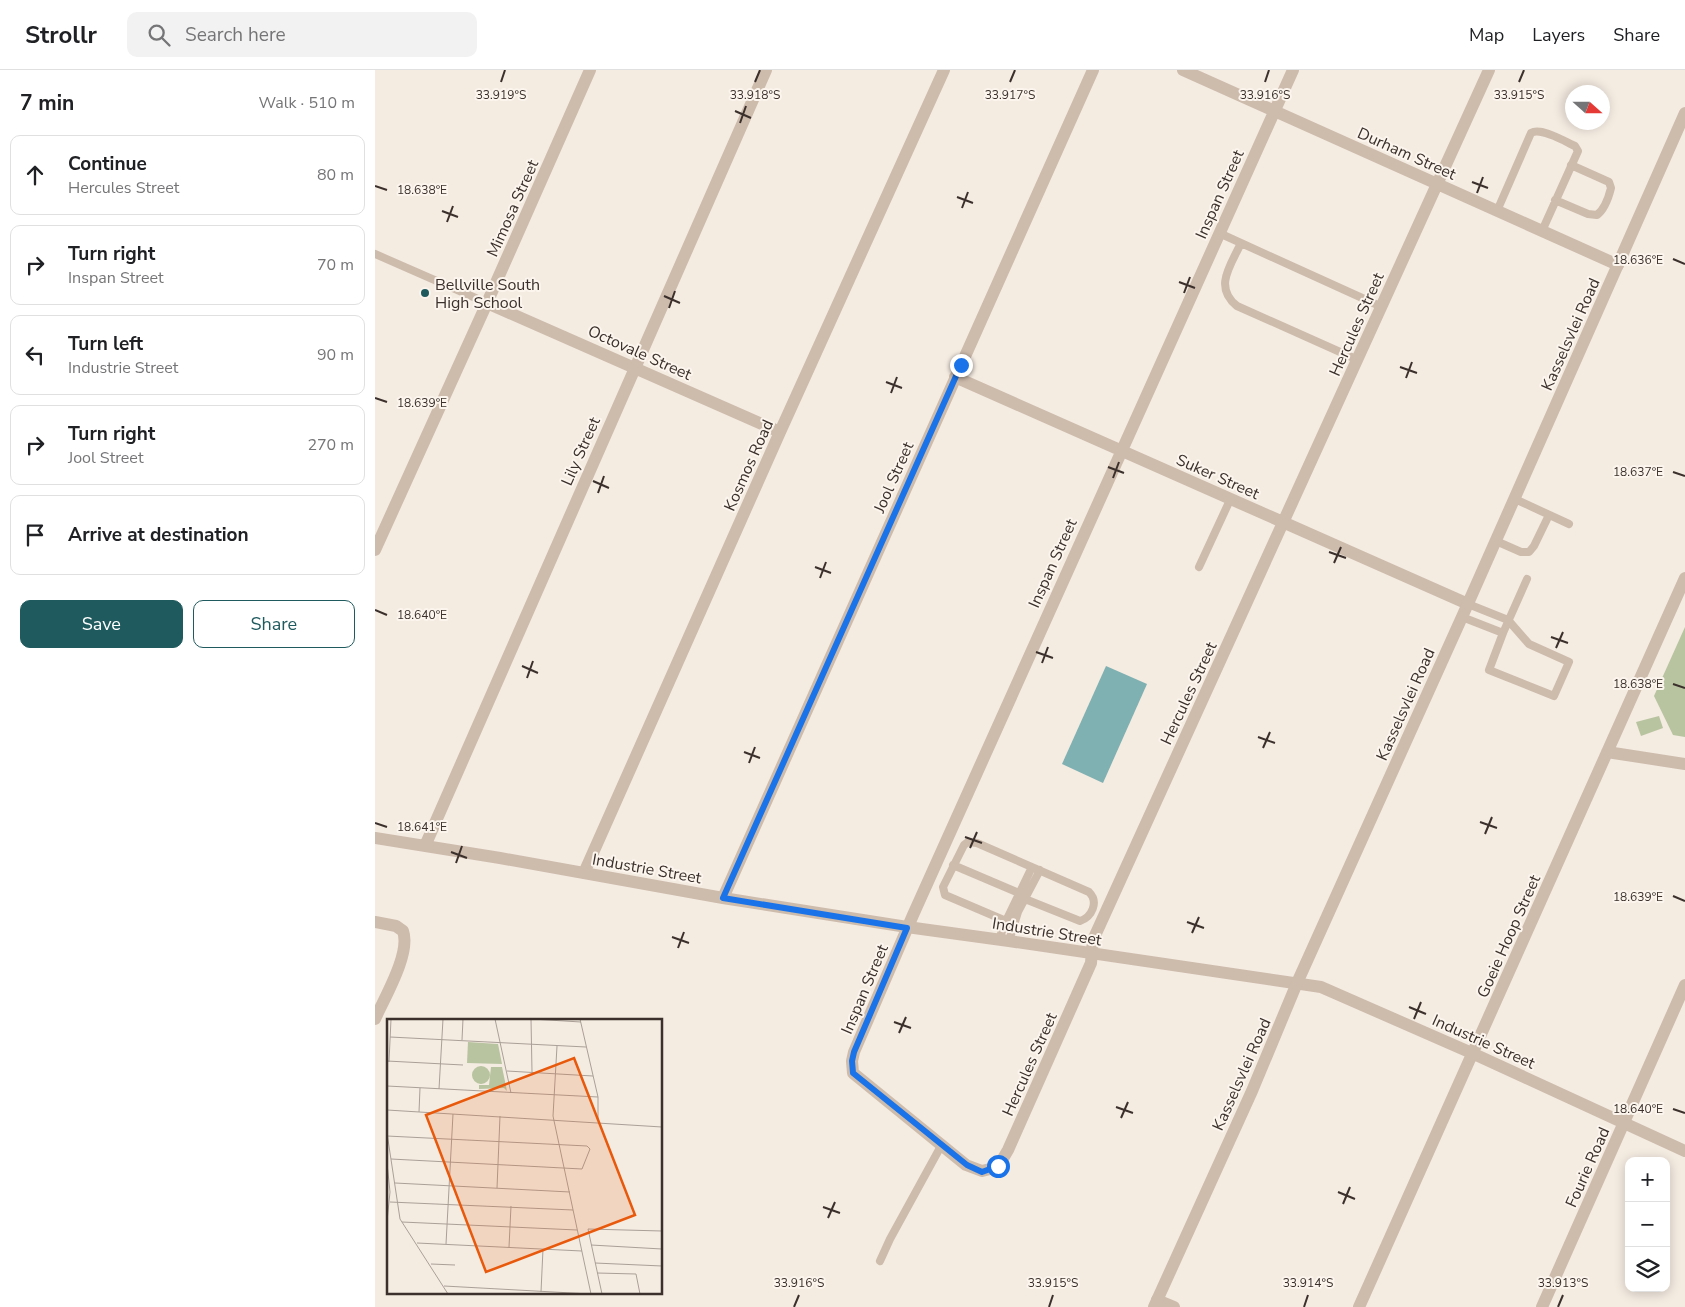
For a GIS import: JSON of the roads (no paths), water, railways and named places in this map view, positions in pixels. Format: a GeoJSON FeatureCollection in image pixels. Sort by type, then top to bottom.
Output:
{"type":"FeatureCollection","features":[{"type":"Feature","properties":{"kind":"street","name":"Mimosa Street"},"geometry":{"type":"LineString","coordinates":[[376,545],[487,303],[590,70]]}},
{"type":"Feature","properties":{"kind":"street","name":"Lily Street"},"geometry":{"type":"LineString","coordinates":[[425,846],[766,70]]}},
{"type":"Feature","properties":{"kind":"street","name":"Kosmos Road"},"geometry":{"type":"LineString","coordinates":[[584,874],[943,70]]}},
{"type":"Feature","properties":{"kind":"street","name":"Jool Street"},"geometry":{"type":"LineString","coordinates":[[723,898],[1093,70]]}},
{"type":"Feature","properties":{"kind":"street","name":"Durham Street"},"geometry":{"type":"LineString","coordinates":[[1183,70],[1618,265]]}},
{"type":"Feature","properties":{"kind":"street","name":"Inspan Street"},"geometry":{"type":"LineString","coordinates":[[853,1073],[852,1061],[854,1052],[907,928],[1293,70]]}},
{"type":"Feature","properties":{"kind":"street","name":"Hercules Street"},"geometry":{"type":"LineString","coordinates":[[853,1073],[941,1146],[975,1169],[982,1172],[998,1166],[1008,1150],[1091,963],[1093,940],[1489,70]]}},
{"type":"Feature","properties":{"kind":"street","name":"Kasselsvlei Road"},"geometry":{"type":"LineString","coordinates":[[1155,1304],[1253,1091],[1297,982],[1515,499],[1685,113]]}},
{"type":"Feature","properties":{"kind":"street","name":"Octovale Street"},"geometry":{"type":"LineString","coordinates":[[487,303],[780,432]]}},
{"type":"Feature","properties":{"kind":"street","name":"Suker Street"},"geometry":{"type":"LineString","coordinates":[[955,377],[1468,604]]}},
{"type":"Feature","properties":{"kind":"street","name":"Goeie Hoop Street"},"geometry":{"type":"LineString","coordinates":[[1359,1307],[1474,1054],[1685,578]]}},
{"type":"Feature","properties":{"kind":"street"},"geometry":{"type":"LineString","coordinates":[[1607,752],[1685,764]]}},
{"type":"Feature","properties":{"kind":"street","name":"Industrie Street"},"geometry":{"type":"LineString","coordinates":[[375,838],[907,928],[1004,940],[1321,987],[1474,1054],[1685,1151]]}},
{"type":"Feature","properties":{"kind":"street"},"geometry":{"type":"LineString","coordinates":[[375,922],[395,926],[403,931],[406,939],[404,955],[375,1019]]}},
{"type":"Feature","properties":{"kind":"street","name":"Fourie Road"},"geometry":{"type":"LineString","coordinates":[[1542,1307],[1685,985]]}},
{"type":"Feature","properties":{"kind":"street"},"geometry":{"type":"LineString","coordinates":[[1155,1304],[1174,1307]]}},
{"type":"Feature","properties":{"kind":"lane"},"geometry":{"type":"LineString","coordinates":[[1497,211],[1528,137],[1534,131],[1540,131],[1576,147],[1577,151],[1541,231]]}},
{"type":"Feature","properties":{"kind":"lane"},"geometry":{"type":"LineString","coordinates":[[1555,200],[1591,215],[1601,212],[1611,190],[1610,183],[1571,165]]}},
{"type":"Feature","properties":{"kind":"lane"},"geometry":{"type":"LineString","coordinates":[[1219,233],[1382,307]]}},
{"type":"Feature","properties":{"kind":"lane"},"geometry":{"type":"LineString","coordinates":[[1241,243],[1225,278],[1225,292],[1231,301],[1237,306],[1358,360]]}},
{"type":"Feature","properties":{"kind":"lane"},"geometry":{"type":"LineString","coordinates":[[375,254],[487,303]]}},
{"type":"Feature","properties":{"kind":"lane"},"geometry":{"type":"LineString","coordinates":[[1515,499],[1569,524]]}},
{"type":"Feature","properties":{"kind":"lane"},"geometry":{"type":"LineString","coordinates":[[1199,567],[1230,500]]}},
{"type":"Feature","properties":{"kind":"lane"},"geometry":{"type":"LineString","coordinates":[[1496,541],[1521,552],[1529,552],[1534,546],[1549,515]]}},
{"type":"Feature","properties":{"kind":"lane"},"geometry":{"type":"LineString","coordinates":[[1468,604],[1508,620],[1529,644],[1569,662],[1554,696],[1489,670],[1508,620],[1527,579]]}},
{"type":"Feature","properties":{"kind":"lane"},"geometry":{"type":"LineString","coordinates":[[1462,617],[1503,633]]}},
{"type":"Feature","properties":{"kind":"lane"},"geometry":{"type":"LineString","coordinates":[[953,866],[1080,921],[1086,918],[1094,905],[1094,899],[1089,892],[972,842],[968,842],[962,847],[953,866],[943,888],[945,895],[1006,921]]}},
{"type":"Feature","properties":{"kind":"lane"},"geometry":{"type":"LineString","coordinates":[[1004,940],[1006,921],[1036,869]]}},
{"type":"Feature","properties":{"kind":"lane"},"geometry":{"type":"LineString","coordinates":[[1004,940],[1014,925],[1022,896]]}},
{"type":"Feature","properties":{"kind":"lane"},"geometry":{"type":"LineString","coordinates":[[880,1261],[941,1146]]}},
{"type":"Feature","properties":{"kind":"water"},"geometry":{"type":"Polygon","coordinates":[[[1106,666],[1147,684],[1103,783],[1062,764],[1106,666]]]}},
{"type":"Feature","properties":{"kind":"place","name":"Bellville South High School"},"geometry":{"type":"Point","coordinates":[425,293]}}]}
